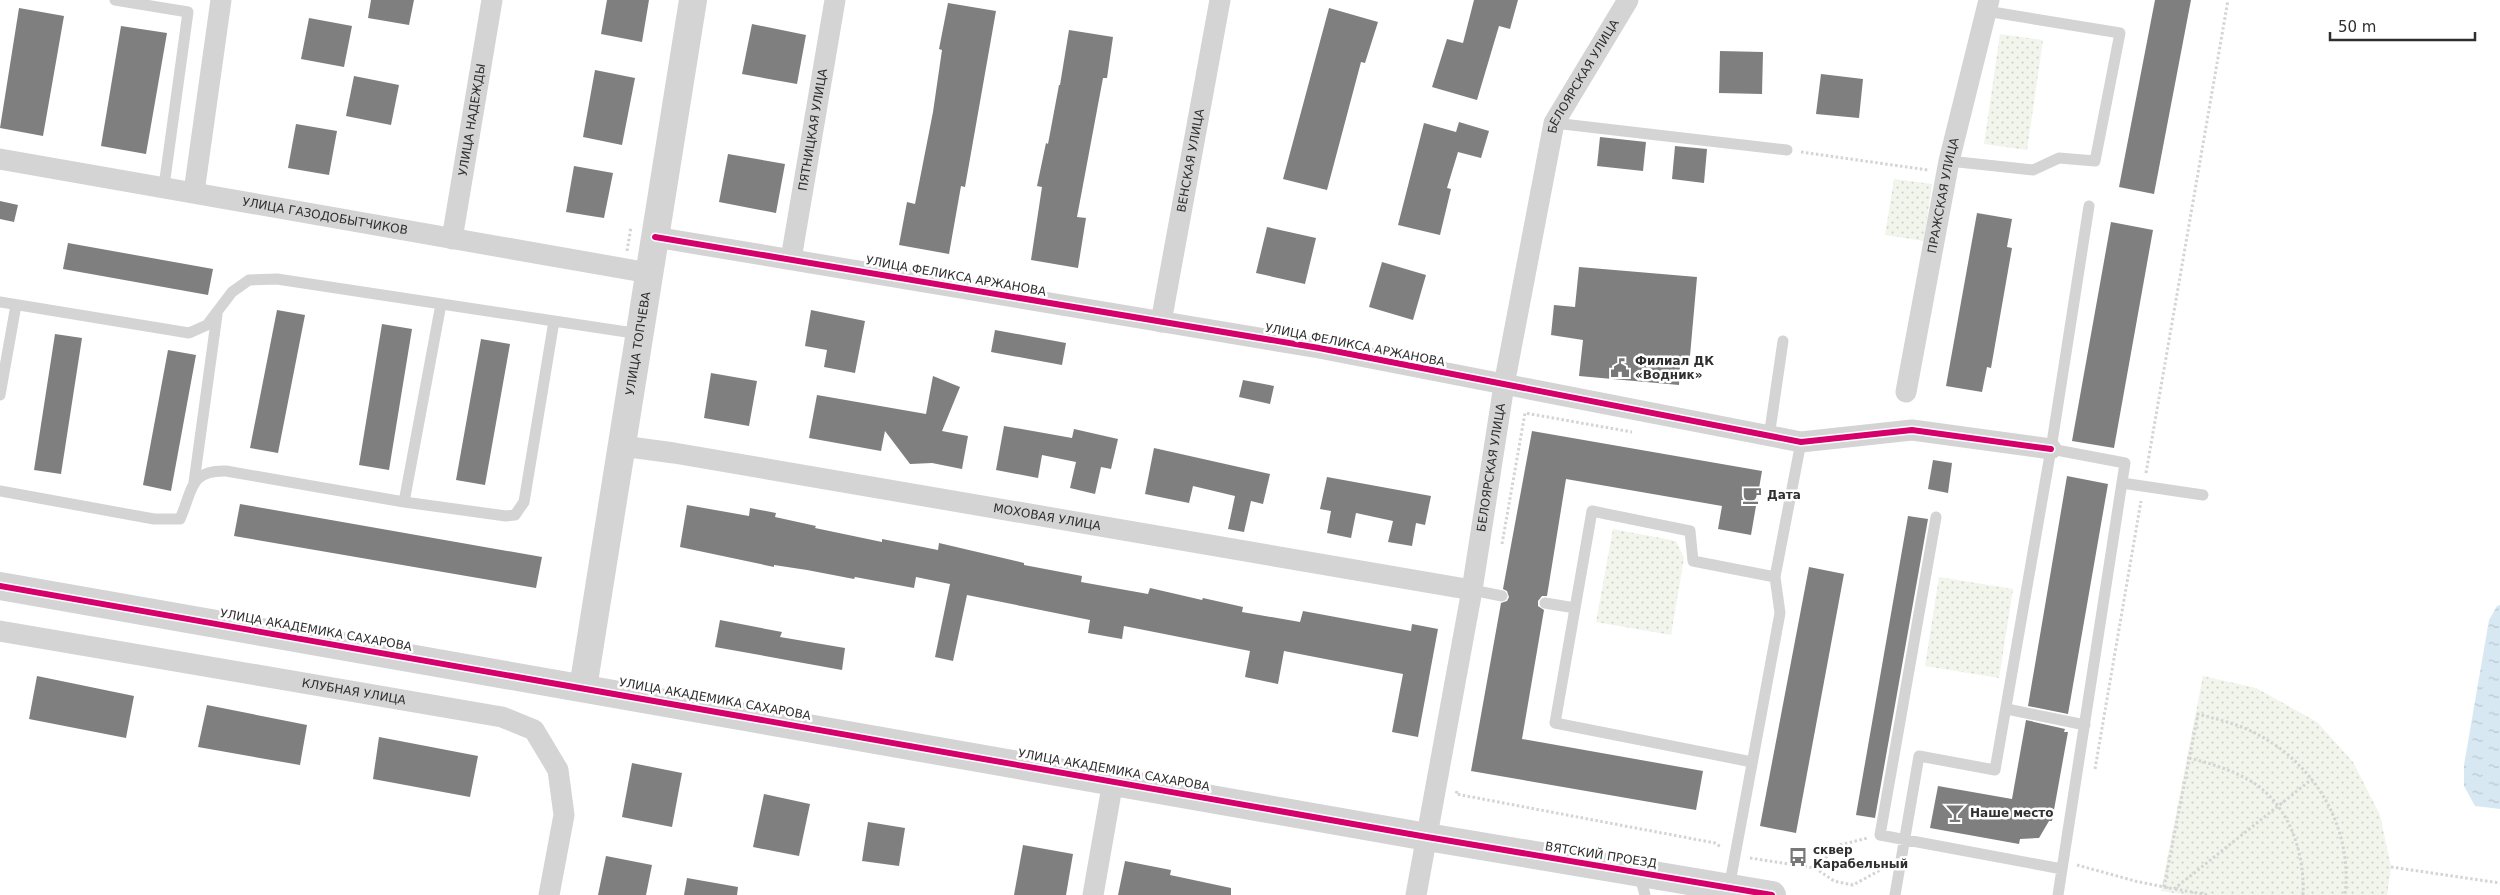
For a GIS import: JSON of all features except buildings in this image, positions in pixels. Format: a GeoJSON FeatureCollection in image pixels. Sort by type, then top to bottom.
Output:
{"type":"FeatureCollection","features":[{"type":"Feature","properties":{"kind":"street"},"geometry":{"type":"LineString","coordinates":[[194,192],[220,8],[235,0]]}},
{"type":"Feature","properties":{"kind":"street","name":"УЛИЦА НАДЕЖДЫ"},"geometry":{"type":"LineString","coordinates":[[452,239],[492,0]]}},
{"type":"Feature","properties":{"kind":"street","name":"УЛИЦА ТОПЧЕВА"},"geometry":{"type":"LineString","coordinates":[[583,688],[693,0]]}},
{"type":"Feature","properties":{"kind":"street","name":"ПЯТНИЦКАЯ УЛИЦА"},"geometry":{"type":"LineString","coordinates":[[791,259],[835,0]]}},
{"type":"Feature","properties":{"kind":"street","name":"ВЕНСКАЯ УЛИЦА"},"geometry":{"type":"LineString","coordinates":[[1161,322],[1220,0]]}},
{"type":"Feature","properties":{"kind":"street","name":"БЕЛОЯРСКАЯ УЛИЦА"},"geometry":{"type":"LineString","coordinates":[[1416,895],[1472,590],[1504,385],[1554,123],[1628,0]]}},
{"type":"Feature","properties":{"kind":"street","name":"ПРАЖСКАЯ УЛИЦА"},"geometry":{"type":"LineString","coordinates":[[1906,392],[1947,167],[1987,6]]}},
{"type":"Feature","properties":{"kind":"street","name":"УЛИЦА ГАЗОДОБЫТЧИКОВ"},"geometry":{"type":"LineString","coordinates":[[0,158],[649,273]]}},
{"type":"Feature","properties":{"kind":"street","name":"УЛИЦА ФЕЛИКСА АРЖАНОВА"},"geometry":{"type":"LineString","coordinates":[[655,237],[1319,348],[1801,442],[1912,430],[2051,450]]}},
{"type":"Feature","properties":{"kind":"street","name":"МОХОВАЯ УЛИЦА"},"geometry":{"type":"LineString","coordinates":[[622,446],[704,458],[1472,590]]}},
{"type":"Feature","properties":{"kind":"street","name":"УЛИЦА АКАДЕМИКА САХАРОВА"},"geometry":{"type":"LineString","coordinates":[[0,586],[1427,837]]}},
{"type":"Feature","properties":{"kind":"street","name":"КЛУБНАЯ УЛИЦА"},"geometry":{"type":"LineString","coordinates":[[0,630],[502,718],[534,730],[558,770],[564,815],[549,895]]}},
{"type":"Feature","properties":{"kind":"street"},"geometry":{"type":"LineString","coordinates":[[1093,895],[1113,781]]}},
{"type":"Feature","properties":{"kind":"street","name":"ВЯТСКИЙ ПРОЕЗД"},"geometry":{"type":"LineString","coordinates":[[1427,837],[1642,883],[1729,888],[1767,895]]}},
{"type":"Feature","properties":{"kind":"lane"},"geometry":{"type":"LineString","coordinates":[[115,0],[188,12],[164,186]]}},
{"type":"Feature","properties":{"kind":"lane"},"geometry":{"type":"LineString","coordinates":[[1947,167],[2033,170],[2059,158],[2095,162],[2120,33],[1987,6]]}},
{"type":"Feature","properties":{"kind":"lane"},"geometry":{"type":"LineString","coordinates":[[1554,123],[1786,150]]}},
{"type":"Feature","properties":{"kind":"lane"},"geometry":{"type":"LineString","coordinates":[[1895,895],[1919,756],[1995,770],[2051,450],[2089,206]]}},
{"type":"Feature","properties":{"kind":"lane"},"geometry":{"type":"LineString","coordinates":[[0,302],[190,333],[207,325],[232,292],[248,280],[276,279],[640,334]]}},
{"type":"Feature","properties":{"kind":"lane"},"geometry":{"type":"LineString","coordinates":[[404,502],[441,304]]}},
{"type":"Feature","properties":{"kind":"lane"},"geometry":{"type":"LineString","coordinates":[[0,395],[16,305]]}},
{"type":"Feature","properties":{"kind":"lane"},"geometry":{"type":"LineString","coordinates":[[0,491],[154,519],[180,518],[194,482],[216,315]]}},
{"type":"Feature","properties":{"kind":"lane"},"geometry":{"type":"LineString","coordinates":[[194,482],[210,470],[226,471],[404,502],[506,516],[515,515],[521,510],[524,502],[554,321]]}},
{"type":"Feature","properties":{"kind":"lane"},"geometry":{"type":"LineString","coordinates":[[1769,437],[1783,341]]}},
{"type":"Feature","properties":{"kind":"lane"},"geometry":{"type":"LineString","coordinates":[[1729,888],[1780,613],[1776,577],[1801,442]]}},
{"type":"Feature","properties":{"kind":"lane"},"geometry":{"type":"LineString","coordinates":[[2051,450],[2125,463],[2058,895]]}},
{"type":"Feature","properties":{"kind":"lane"},"geometry":{"type":"LineString","coordinates":[[2122,483],[2203,495]]}},
{"type":"Feature","properties":{"kind":"lane"},"geometry":{"type":"LineString","coordinates":[[1752,762],[1555,723],[1592,511],[1690,532],[1694,561],[1776,577]]}},
{"type":"Feature","properties":{"kind":"lane"},"geometry":{"type":"LineString","coordinates":[[1936,517],[1880,835],[2062,869]]}},
{"type":"Feature","properties":{"kind":"lane"},"geometry":{"type":"LineString","coordinates":[[1472,590],[1502,596]]}},
{"type":"Feature","properties":{"kind":"lane"},"geometry":{"type":"LineString","coordinates":[[1545,603],[1575,608]]}},
{"type":"Feature","properties":{"kind":"lane"},"geometry":{"type":"LineString","coordinates":[[2007,709],[2085,725]]}},
{"type":"Feature","properties":{"kind":"path"},"geometry":{"type":"LineString","coordinates":[[2094,778],[2228,0]]}},
{"type":"Feature","properties":{"kind":"path"},"geometry":{"type":"LineString","coordinates":[[1786,150],[1947,167]]}},
{"type":"Feature","properties":{"kind":"path"},"geometry":{"type":"LineString","coordinates":[[2164,887],[2198,714],[2240,726],[2278,747],[2312,779],[2332,810],[2343,842],[2348,876],[2346,895]]}},
{"type":"Feature","properties":{"kind":"path"},"geometry":{"type":"LineString","coordinates":[[2189,758],[2218,766],[2249,779],[2279,806],[2293,833],[2302,864],[2303,895]]}},
{"type":"Feature","properties":{"kind":"path"},"geometry":{"type":"LineString","coordinates":[[2077,872],[2080,855]]}},
{"type":"Feature","properties":{"kind":"path"},"geometry":{"type":"LineString","coordinates":[[1815,868],[1834,881],[1853,885],[1901,859]]}},
{"type":"Feature","properties":{"kind":"path"},"geometry":{"type":"LineString","coordinates":[[2391,867],[2500,884]]}},
{"type":"Feature","properties":{"kind":"path"},"geometry":{"type":"LineString","coordinates":[[2174,888],[2209,895]]}},
{"type":"Feature","properties":{"kind":"shaded area"},"geometry":{"type":"Polygon","coordinates":[[[2000,34],[2043,40],[2027,150],[1984,144],[2000,34]]]}},
{"type":"Feature","properties":{"kind":"shaded area"},"geometry":{"type":"Polygon","coordinates":[[[1894,179],[1932,184],[1924,241],[1885,235],[1894,179]]]}},
{"type":"Feature","properties":{"kind":"shaded area"},"geometry":{"type":"Polygon","coordinates":[[[1613,529],[1676,541],[1684,558],[1671,635],[1596,622],[1613,529]]]}},
{"type":"Feature","properties":{"kind":"shaded area"},"geometry":{"type":"Polygon","coordinates":[[[1939,577],[2013,589],[1999,678],[1925,666],[1939,577]]]}},
{"type":"Feature","properties":{"kind":"shaded area"},"geometry":{"type":"Polygon","coordinates":[[[2203,676],[2256,688],[2317,722],[2353,762],[2380,815],[2391,867],[2387,895],[2186,895],[2161,891],[2203,676]]]}},
{"type":"Feature","properties":{"kind":"water"},"geometry":{"type":"Polygon","coordinates":[[[2500,605],[2500,809],[2475,806],[2464,786],[2464,765],[2489,620],[2497,606],[2500,605]]]}},
{"type":"Feature","properties":{"kind":"cycle path"},"geometry":{"type":"LineString","coordinates":[[655,237],[1319,348],[1801,442],[1912,430],[2051,449]]}},
{"type":"Feature","properties":{"kind":"cycle path"},"geometry":{"type":"LineString","coordinates":[[0,586],[1427,837],[1772,895]]}},
{"type":"Feature","properties":{"kind":"place","name":"Филиал ДК «Водник»"},"geometry":{"type":"Point","coordinates":[1620,368]}},
{"type":"Feature","properties":{"kind":"place","name":"Дата"},"geometry":{"type":"Point","coordinates":[1752,495]}},
{"type":"Feature","properties":{"kind":"place","name":"Наше место"},"geometry":{"type":"Point","coordinates":[1955,813]}},
{"type":"Feature","properties":{"kind":"place","name":"сквер Карабельный"},"geometry":{"type":"Point","coordinates":[1798,857]}}]}
